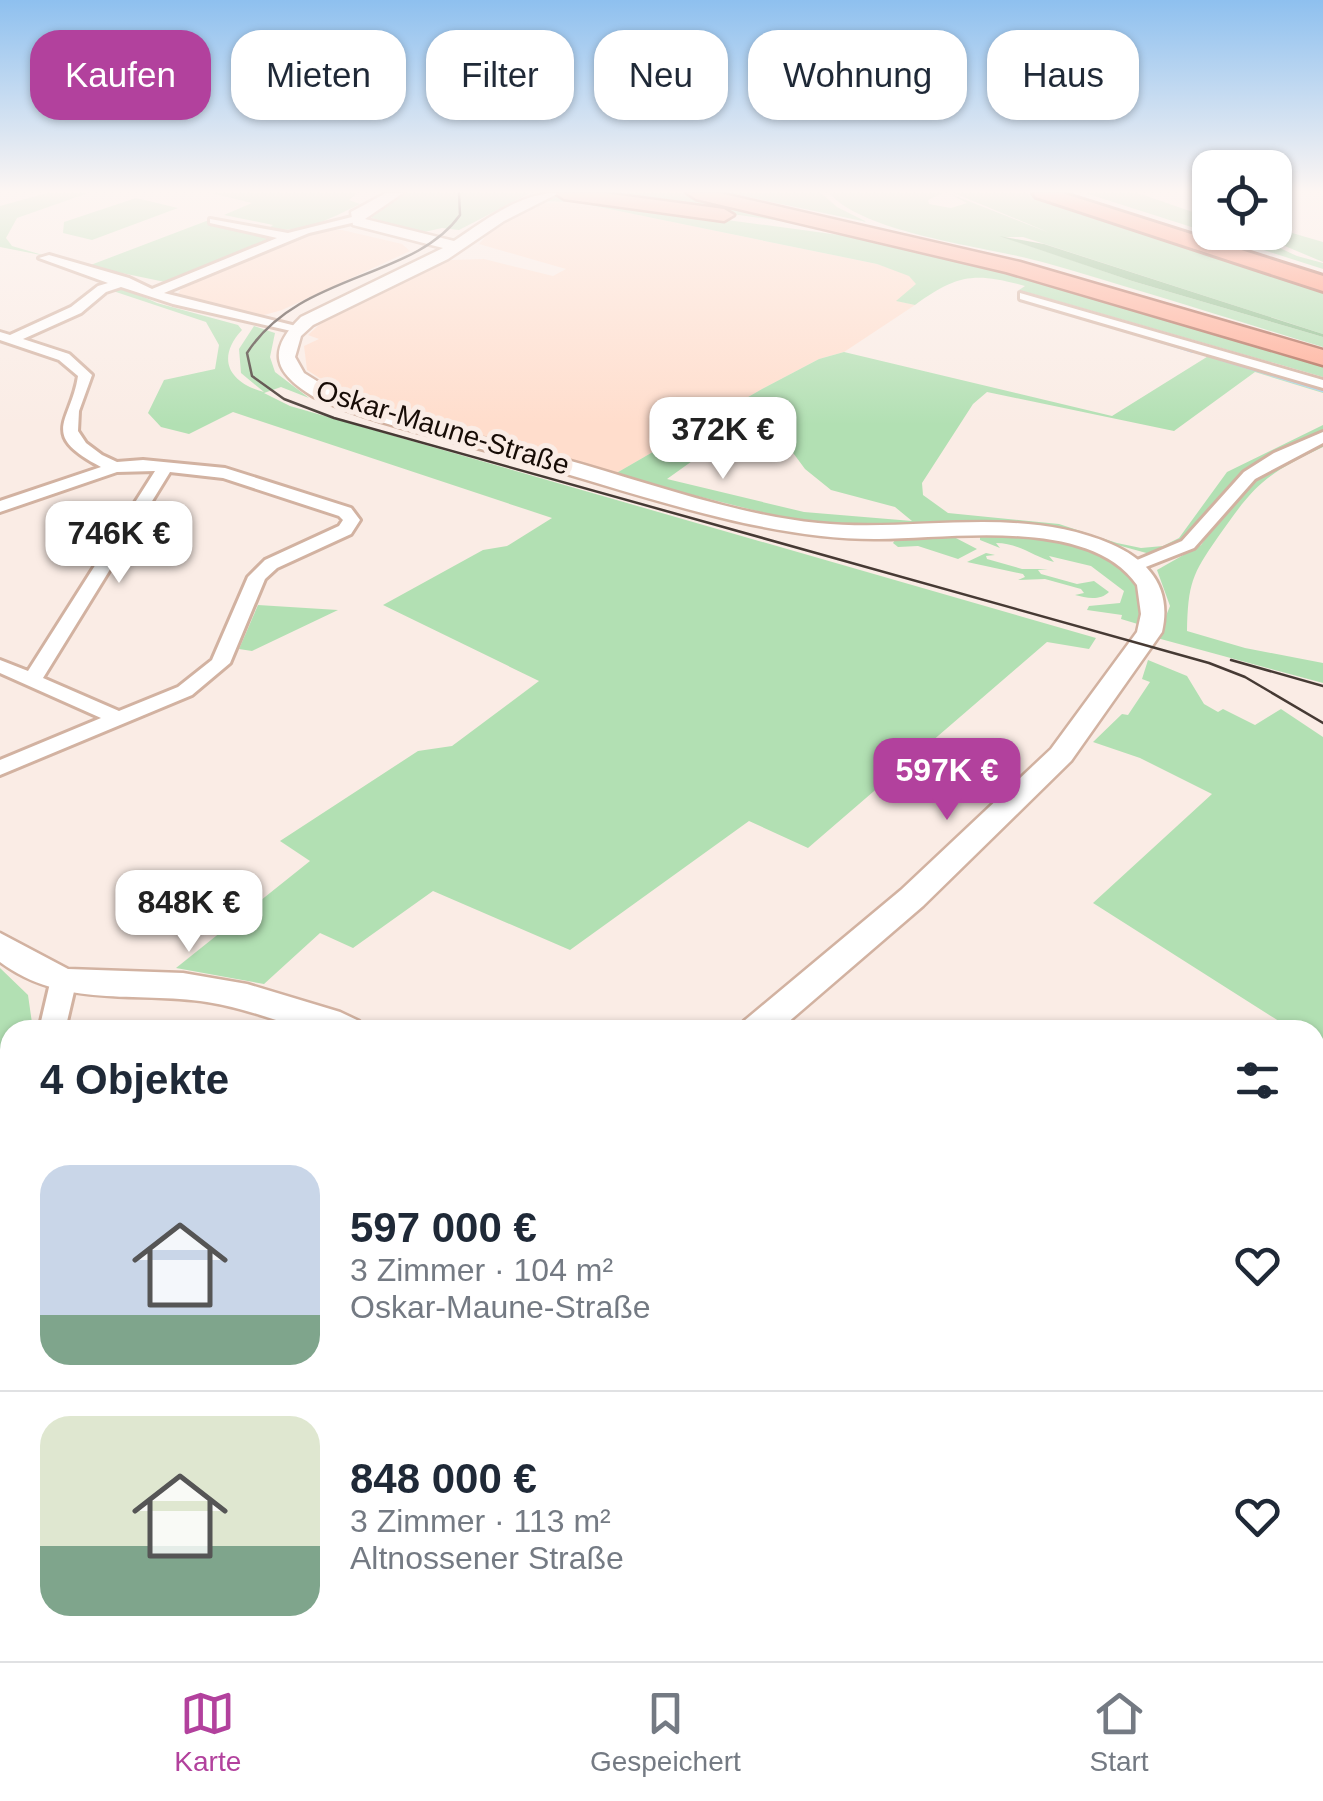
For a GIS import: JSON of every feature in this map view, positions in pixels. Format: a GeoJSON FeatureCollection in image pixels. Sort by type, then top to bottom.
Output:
{"type":"FeatureCollection","features":[{"type":"Feature","properties":{"kind":"highway"},"geometry":{"type":"LineString","coordinates":[[1026,271],[1323,358]]}},
{"type":"Feature","properties":{"kind":"highway"},"geometry":{"type":"LineString","coordinates":[[1039,271],[1164,302],[1323,350]]}},
{"type":"Feature","properties":{"kind":"highway"},"geometry":{"type":"LineString","coordinates":[[1282,271],[1323,284]]}},
{"type":"Feature","properties":{"kind":"street"},"geometry":{"type":"LineString","coordinates":[[88,271],[152,293],[296,330],[409,271]]}},
{"type":"Feature","properties":{"kind":"street"},"geometry":{"type":"LineString","coordinates":[[152,293],[207,271]]}},
{"type":"Feature","properties":{"kind":"street"},"geometry":{"type":"LineString","coordinates":[[4,340],[76,310],[102,289],[125,281]]}},
{"type":"Feature","properties":{"kind":"street"},"geometry":{"type":"LineString","coordinates":[[1024,296],[1323,384]]}},
{"type":"Feature","properties":{"kind":"street","name":"Oskar-Maune-Straße"},"geometry":{"type":"LineString","coordinates":[[296,330],[286,354],[288,366],[306,386],[335,399],[485,444],[812,529],[880,533],[1030,531],[1084,542],[1132,566]]}},
{"type":"Feature","properties":{"kind":"street"},"geometry":{"type":"LineString","coordinates":[[4,340],[64,357],[85,375],[85,386],[71,412],[72,439],[88,454],[115,467]]}},
{"type":"Feature","properties":{"kind":"street"},"geometry":{"type":"LineString","coordinates":[[768,1020],[912,898],[1061,754],[1139,648],[1156,614],[1156,599],[1132,566],[1187,549],[1255,470],[1323,437]]}},
{"type":"Feature","properties":{"kind":"street"},"geometry":{"type":"LineString","coordinates":[[0,507],[115,467],[164,468],[240,477],[345,512],[352,520],[345,530],[271,564],[257,577],[220,663],[186,691],[0,768]]}},
{"type":"Feature","properties":{"kind":"street"},"geometry":{"type":"LineString","coordinates":[[33,679],[164,468]]}},
{"type":"Feature","properties":{"kind":"street"},"geometry":{"type":"LineString","coordinates":[[0,666],[116,718]]}},
{"type":"Feature","properties":{"kind":"street"},"geometry":{"type":"LineString","coordinates":[[0,946],[36,972],[62,983],[186,986],[272,1000],[322,1020]]}},
{"type":"Feature","properties":{"kind":"street"},"geometry":{"type":"LineString","coordinates":[[54,1020],[62,983]]}},
{"type":"Feature","properties":{"kind":"shaded area"},"geometry":{"type":"Polygon","coordinates":[[[219,271],[368,271],[282,310],[257,317],[178,294],[183,286],[219,271]]]}},
{"type":"Feature","properties":{"kind":"shaded area"},"geometry":{"type":"Polygon","coordinates":[[[429,271],[531,271],[553,276],[563,271],[896,271],[909,275],[917,284],[898,301],[915,305],[844,352],[819,359],[762,389],[613,475],[380,408],[349,397],[307,370],[304,346],[319,339],[308,335],[320,324],[429,271]]]}},
{"type":"Feature","properties":{"kind":"green space"},"geometry":{"type":"Polygon","coordinates":[[[110,271],[194,271],[165,282],[110,271]]]}},
{"type":"Feature","properties":{"kind":"green space"},"geometry":{"type":"Polygon","coordinates":[[[894,271],[1003,271],[1323,361],[1323,377],[1019,290],[1025,286],[993,279],[955,282],[915,305],[896,301],[916,284],[909,276],[894,271]]]}},
{"type":"Feature","properties":{"kind":"green space"},"geometry":{"type":"Polygon","coordinates":[[[1071,271],[1101,271],[1323,337],[1323,347],[1071,271]]]}},
{"type":"Feature","properties":{"kind":"green space"},"geometry":{"type":"Polygon","coordinates":[[[1101,271],[1126,271],[1323,337],[1101,271]]]}},
{"type":"Feature","properties":{"kind":"green space"},"geometry":{"type":"Polygon","coordinates":[[[1127,271],[1264,271],[1323,290],[1323,334],[1127,271]]]}},
{"type":"Feature","properties":{"kind":"green space"},"geometry":{"type":"Polygon","coordinates":[[[126,289],[157,303],[238,325],[242,330],[229,351],[230,368],[242,383],[264,392],[241,373],[239,349],[254,326],[275,333],[270,357],[275,372],[309,398],[281,387],[264,393],[290,406],[1096,638],[1089,649],[1047,642],[808,848],[749,821],[570,950],[433,891],[353,948],[320,933],[264,984],[176,968],[310,861],[280,841],[418,751],[452,746],[539,681],[383,605],[483,550],[507,546],[552,518],[233,412],[189,434],[161,427],[148,413],[164,380],[215,369],[219,345],[206,322],[110,290],[126,289]]]}},
{"type":"Feature","properties":{"kind":"green space"},"geometry":{"type":"Polygon","coordinates":[[[844,352],[1112,416],[1210,355],[1323,388],[1323,393],[1255,372],[1174,431],[987,392],[973,404],[922,483],[923,495],[948,513],[1059,524],[1141,548],[1163,546],[1179,538],[1227,472],[1323,425],[1323,431],[1239,475],[1191,538],[1150,554],[1092,538],[809,524],[613,475],[819,359],[844,352]],[[744,424],[667,479],[804,512],[912,521],[895,507],[831,490],[805,469],[788,446],[744,424]]]}},
{"type":"Feature","properties":{"kind":"green space"},"geometry":{"type":"Polygon","coordinates":[[[1323,441],[1323,447],[1262,483],[1231,519],[1193,580],[1187,631],[1245,648],[1323,663],[1323,683],[1157,638],[1170,606],[1157,570],[1201,545],[1237,493],[1256,476],[1323,441]]]}},
{"type":"Feature","properties":{"kind":"green space"},"geometry":{"type":"Polygon","coordinates":[[[952,536],[977,549],[958,559],[918,546],[898,547],[893,543],[897,537],[952,536]]]}},
{"type":"Feature","properties":{"kind":"green space"},"geometry":{"type":"Polygon","coordinates":[[[980,536],[1076,545],[1118,562],[1143,593],[1141,625],[1121,619],[1122,615],[1087,610],[1089,606],[1120,603],[1124,591],[1091,566],[1049,556],[1054,562],[1012,545],[996,543],[1000,548],[980,540],[980,536]]]}},
{"type":"Feature","properties":{"kind":"green space"},"geometry":{"type":"Polygon","coordinates":[[[986,553],[995,555],[986,556],[987,559],[1022,569],[1048,569],[1038,570],[1077,584],[1094,581],[1109,592],[1097,598],[1084,597],[1075,595],[1084,593],[1081,589],[1045,579],[1018,580],[1025,577],[1023,574],[967,562],[986,553]]]}},
{"type":"Feature","properties":{"kind":"green space"},"geometry":{"type":"Polygon","coordinates":[[[258,605],[338,610],[252,651],[239,649],[258,605]]]}},
{"type":"Feature","properties":{"kind":"green space"},"geometry":{"type":"Polygon","coordinates":[[[1148,660],[1187,676],[1204,704],[1218,712],[1223,709],[1255,725],[1281,709],[1323,737],[1323,1020],[1277,1020],[1093,903],[1212,794],[1140,758],[1093,742],[1122,714],[1128,715],[1150,682],[1142,679],[1148,660]]]}},
{"type":"Feature","properties":{"kind":"green space"},"geometry":{"type":"Polygon","coordinates":[[[0,968],[28,995],[32,1020],[0,1020],[0,968]]]}},
{"type":"Feature","properties":{"kind":"waterway"},"geometry":{"type":"LineString","coordinates":[[1158,340],[1193,351]]}},
{"type":"Feature","properties":{"kind":"waterway"},"geometry":{"type":"LineString","coordinates":[[1221,359],[1323,390]]}},
{"type":"Feature","properties":{"kind":"tram line"},"geometry":{"type":"LineString","coordinates":[[375,271],[296,306],[269,326],[247,353],[252,376],[284,399],[334,418],[1209,663],[1245,677],[1323,723]]}},
{"type":"Feature","properties":{"kind":"tram line"},"geometry":{"type":"LineString","coordinates":[[1231,660],[1323,686]]}}]}
